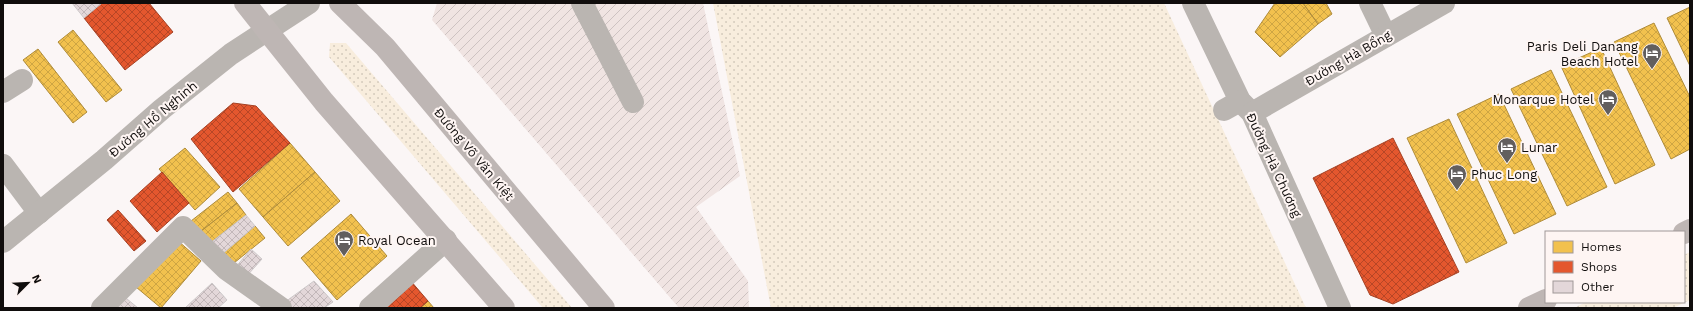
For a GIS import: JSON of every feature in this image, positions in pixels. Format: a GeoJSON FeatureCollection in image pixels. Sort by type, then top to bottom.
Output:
{"type":"FeatureCollection","features":[{"type":"Feature","properties":{"kind":"main road"},"geometry":{"type":"LineString","coordinates":[[245,3],[324,102],[504,308]]}},
{"type":"Feature","properties":{"kind":"main road","name":"Đường Võ Văn Kiệt"},"geometry":{"type":"LineString","coordinates":[[340,3],[385,47],[604,308]]}},
{"type":"Feature","properties":{"kind":"main road"},"geometry":{"type":"LineString","coordinates":[[1529,308],[1545,300]]}},
{"type":"Feature","properties":{"kind":"street","name":"Đường Hồ Nghinh"},"geometry":{"type":"LineString","coordinates":[[3,242],[231,54],[309,3]]}},
{"type":"Feature","properties":{"kind":"street"},"geometry":{"type":"LineString","coordinates":[[582,3],[634,102]]}},
{"type":"Feature","properties":{"kind":"street","name":"Đường Hà Chương"},"geometry":{"type":"LineString","coordinates":[[1193,3],[1238,108],[1340,308]]}},
{"type":"Feature","properties":{"kind":"street"},"geometry":{"type":"LineString","coordinates":[[1370,3],[1386,36]]}},
{"type":"Feature","properties":{"kind":"street","name":"Đường Hà Bổng"},"geometry":{"type":"LineString","coordinates":[[1238,108],[1386,36],[1444,3]]}},
{"type":"Feature","properties":{"kind":"street"},"geometry":{"type":"LineString","coordinates":[[3,92],[22,80]]}},
{"type":"Feature","properties":{"kind":"street"},"geometry":{"type":"LineString","coordinates":[[3,165],[39,213]]}},
{"type":"Feature","properties":{"kind":"street"},"geometry":{"type":"LineString","coordinates":[[102,308],[183,227],[226,269],[281,308]]}},
{"type":"Feature","properties":{"kind":"street"},"geometry":{"type":"LineString","coordinates":[[370,308],[446,240]]}},
{"type":"Feature","properties":{"kind":"shaded area"},"geometry":{"type":"Polygon","coordinates":[[[437,3],[703,3],[740,176],[696,207],[748,281],[749,308],[679,308],[432,20],[437,3]]]}},
{"type":"Feature","properties":{"kind":"shaded area"},"geometry":{"type":"Polygon","coordinates":[[[713,3],[1164,3],[1306,308],[771,308],[713,3]]]}},
{"type":"Feature","properties":{"kind":"shaded area"},"geometry":{"type":"Polygon","coordinates":[[[330,43],[346,43],[572,308],[543,308],[329,57],[330,43]]]}},
{"type":"Feature","properties":{"kind":"shaded area"},"geometry":{"type":"Polygon","coordinates":[[[1690,252],[1690,300],[1685,302],[1685,254],[1690,252]]]}},
{"type":"Feature","properties":{"kind":"shaded area"},"geometry":{"type":"Polygon","coordinates":[[[1584,303],[1684,303],[1673,308],[1574,308],[1584,303]]]}},
{"type":"Feature","properties":{"kind":"building: Homes"},"geometry":{"type":"Polygon","coordinates":[[[1275,3],[1303,3],[1318,24],[1280,57],[1255,32],[1275,3]]]}},
{"type":"Feature","properties":{"kind":"building: Homes"},"geometry":{"type":"Polygon","coordinates":[[[1303,3],[1326,3],[1332,14],[1318,24],[1303,3]]]}},
{"type":"Feature","properties":{"kind":"building: Homes"},"geometry":{"type":"Polygon","coordinates":[[[1690,7],[1690,66],[1667,18],[1690,7]]]}},
{"type":"Feature","properties":{"kind":"building: Homes","name":"Paris Deli Danang Beach Hotel"},"geometry":{"type":"Polygon","coordinates":[[[1654,23],[1690,97],[1690,149],[1671,159],[1614,42],[1654,23]]]}},
{"type":"Feature","properties":{"kind":"building: Homes"},"geometry":{"type":"Polygon","coordinates":[[[73,30],[122,90],[106,102],[58,42],[73,30]]]}},
{"type":"Feature","properties":{"kind":"building: Homes","name":"Monarque Hotel"},"geometry":{"type":"Polygon","coordinates":[[[1601,48],[1655,165],[1615,184],[1561,66],[1601,48]]]}},
{"type":"Feature","properties":{"kind":"building: Homes"},"geometry":{"type":"Polygon","coordinates":[[[38,49],[87,112],[73,123],[23,60],[38,49]]]}},
{"type":"Feature","properties":{"kind":"building: Homes"},"geometry":{"type":"Polygon","coordinates":[[[1551,70],[1607,187],[1567,206],[1511,89],[1551,70]]]}},
{"type":"Feature","properties":{"kind":"building: Homes","name":"Lunar"},"geometry":{"type":"Polygon","coordinates":[[[1499,94],[1556,214],[1514,234],[1457,114],[1499,94]]]}},
{"type":"Feature","properties":{"kind":"building: Homes","name":"Phuc Long"},"geometry":{"type":"Polygon","coordinates":[[[1449,119],[1507,243],[1466,263],[1407,138],[1449,119]]]}},
{"type":"Feature","properties":{"kind":"building: Homes"},"geometry":{"type":"Polygon","coordinates":[[[290,143],[315,172],[263,217],[239,189],[290,143]]]}},
{"type":"Feature","properties":{"kind":"building: Homes"},"geometry":{"type":"Polygon","coordinates":[[[185,148],[220,187],[195,210],[159,169],[185,148]]]}},
{"type":"Feature","properties":{"kind":"building: Homes"},"geometry":{"type":"Polygon","coordinates":[[[315,172],[340,201],[288,246],[263,217],[315,172]]]}},
{"type":"Feature","properties":{"kind":"building: Homes"},"geometry":{"type":"Polygon","coordinates":[[[228,192],[237,203],[200,232],[191,221],[228,192]]]}},
{"type":"Feature","properties":{"kind":"building: Homes"},"geometry":{"type":"Polygon","coordinates":[[[237,203],[246,215],[209,244],[200,232],[237,203]]]}},
{"type":"Feature","properties":{"kind":"building: Homes","name":"Royal Ocean"},"geometry":{"type":"Polygon","coordinates":[[[351,214],[387,256],[337,300],[301,258],[351,214]]]}},
{"type":"Feature","properties":{"kind":"building: Homes"},"geometry":{"type":"Polygon","coordinates":[[[255,226],[265,238],[229,267],[220,256],[255,226]]]}},
{"type":"Feature","properties":{"kind":"building: Homes"},"geometry":{"type":"Polygon","coordinates":[[[177,240],[201,261],[161,308],[136,287],[177,240]]]}},
{"type":"Feature","properties":{"kind":"building: Homes"},"geometry":{"type":"Polygon","coordinates":[[[428,301],[434,308],[420,308],[428,301]]]}},
{"type":"Feature","properties":{"kind":"building: Shops"},"geometry":{"type":"Polygon","coordinates":[[[102,3],[149,3],[173,32],[125,70],[84,18],[102,3]]]}},
{"type":"Feature","properties":{"kind":"building: Shops"},"geometry":{"type":"Polygon","coordinates":[[[233,103],[256,106],[290,143],[233,192],[191,139],[233,103]]]}},
{"type":"Feature","properties":{"kind":"building: Shops"},"geometry":{"type":"Polygon","coordinates":[[[1393,138],[1459,272],[1393,304],[1370,295],[1313,178],[1393,138]]]}},
{"type":"Feature","properties":{"kind":"building: Shops"},"geometry":{"type":"Polygon","coordinates":[[[162,172],[189,203],[157,232],[130,201],[162,172]]]}},
{"type":"Feature","properties":{"kind":"building: Shops"},"geometry":{"type":"Polygon","coordinates":[[[118,210],[146,241],[134,251],[107,220],[118,210]]]}},
{"type":"Feature","properties":{"kind":"building: Shops"},"geometry":{"type":"Polygon","coordinates":[[[410,280],[428,301],[420,308],[378,308],[410,280]]]}},
{"type":"Feature","properties":{"kind":"building: Other"},"geometry":{"type":"Polygon","coordinates":[[[72,3],[102,3],[84,18],[72,3]]]}},
{"type":"Feature","properties":{"kind":"building: Other"},"geometry":{"type":"Polygon","coordinates":[[[246,215],[255,226],[220,256],[209,244],[246,215]]]}},
{"type":"Feature","properties":{"kind":"building: Other"},"geometry":{"type":"Polygon","coordinates":[[[251,249],[262,259],[245,278],[234,269],[251,249]]]}},
{"type":"Feature","properties":{"kind":"building: Other"},"geometry":{"type":"Polygon","coordinates":[[[314,281],[333,302],[324,308],[293,308],[285,302],[314,281]]]}},
{"type":"Feature","properties":{"kind":"building: Other"},"geometry":{"type":"Polygon","coordinates":[[[212,283],[227,300],[218,308],[185,308],[212,283]]]}},
{"type":"Feature","properties":{"kind":"building: Other"},"geometry":{"type":"Polygon","coordinates":[[[121,294],[138,308],[108,308],[121,294]]]}},
{"type":"Feature","properties":{"kind":"place","name":"Paris Deli Danang Beach Hotel"},"geometry":{"type":"Point","coordinates":[1652,70]}},
{"type":"Feature","properties":{"kind":"place","name":"Monarque Hotel"},"geometry":{"type":"Point","coordinates":[1608,116]}},
{"type":"Feature","properties":{"kind":"place","name":"Lunar"},"geometry":{"type":"Point","coordinates":[1507,164]}},
{"type":"Feature","properties":{"kind":"place","name":"Phuc Long"},"geometry":{"type":"Point","coordinates":[1457,191]}},
{"type":"Feature","properties":{"kind":"place","name":"Royal Ocean"},"geometry":{"type":"Point","coordinates":[344,257]}}]}
